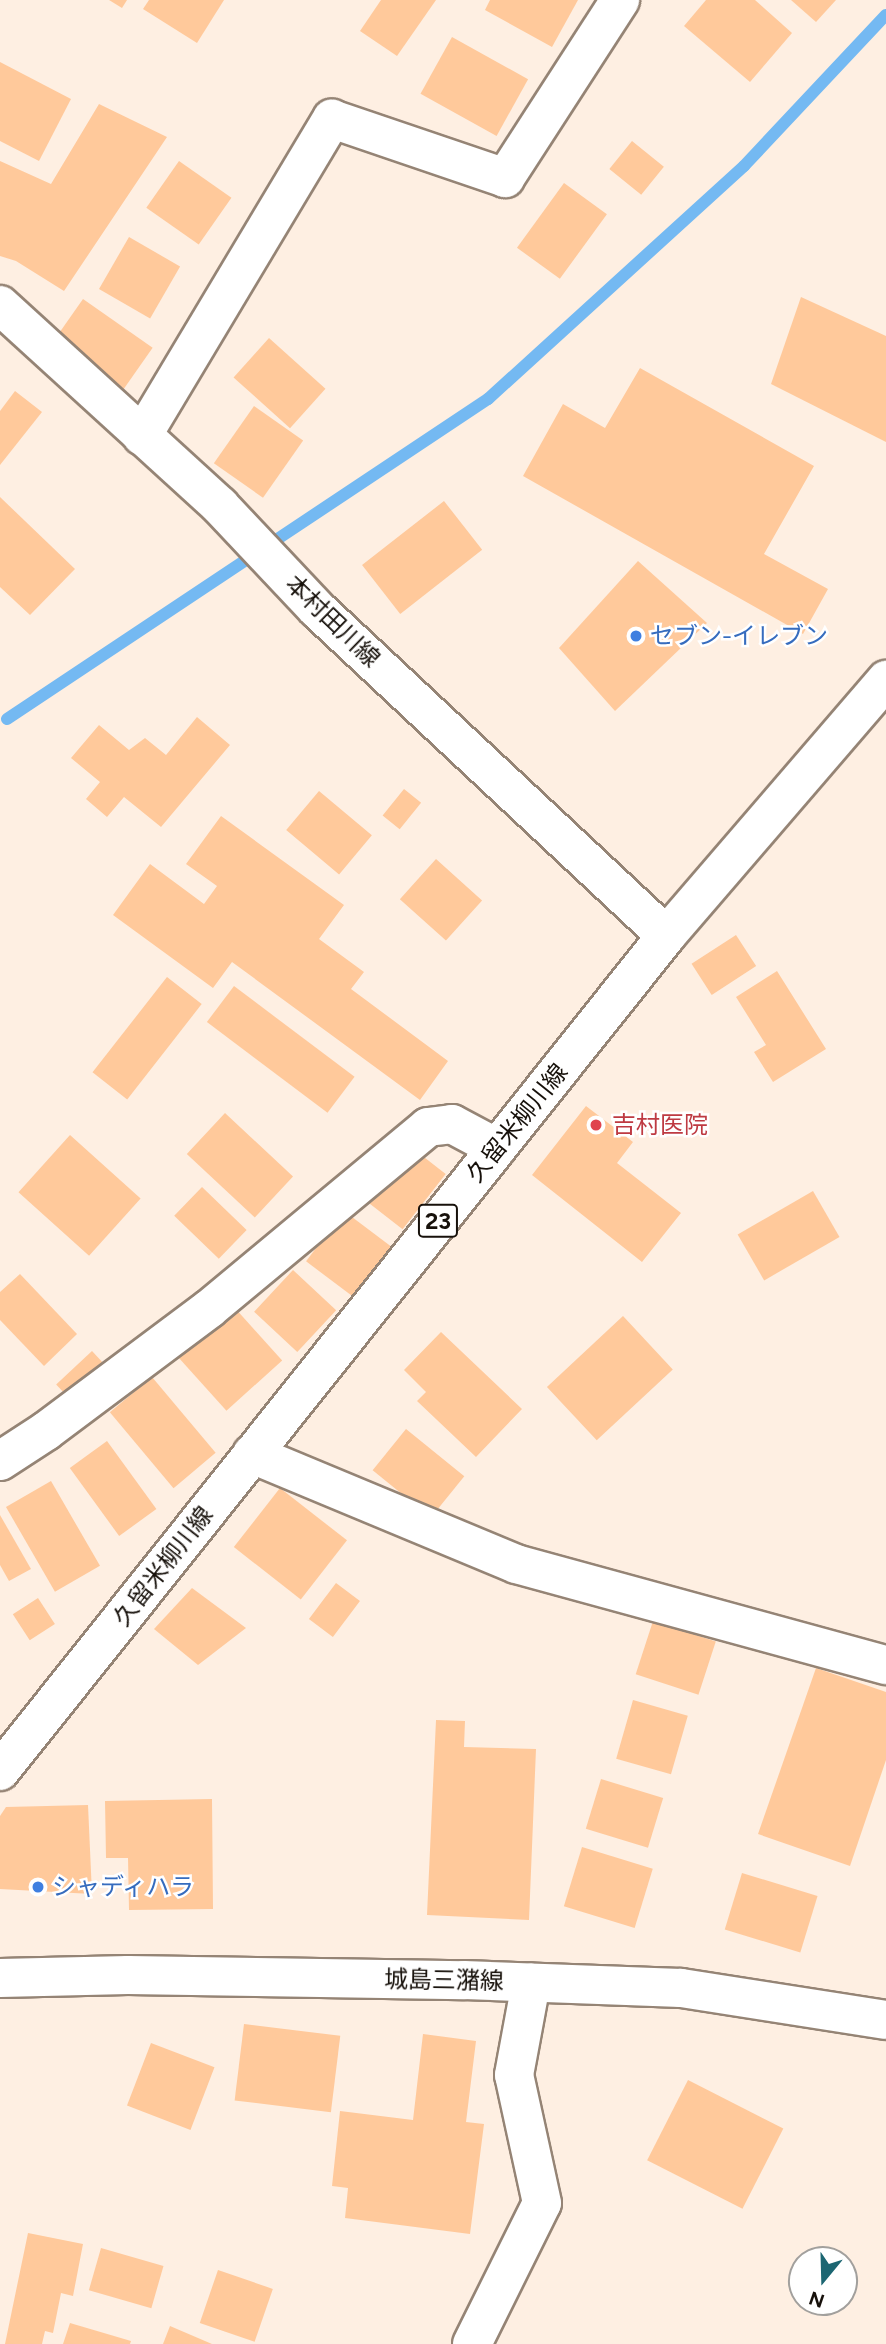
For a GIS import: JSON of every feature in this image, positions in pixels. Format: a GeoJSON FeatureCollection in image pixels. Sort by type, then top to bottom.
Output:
{"type":"FeatureCollection","features":[{"type":"Feature","properties":{"kind":"main road"},"geometry":{"type":"LineString","coordinates":[[142,436],[332,119],[505,178],[620,0]]}},
{"type":"Feature","properties":{"kind":"main road","name":"本村田川線"},"geometry":{"type":"LineString","coordinates":[[0,305],[220,506],[317,609],[666,936]]}},
{"type":"Feature","properties":{"kind":"main road","name":"久留米柳川線"},"geometry":{"type":"LineString","coordinates":[[0,1771],[666,936],[886,680]]}},
{"type":"Feature","properties":{"kind":"main road"},"geometry":{"type":"LineString","coordinates":[[0,1461],[46,1431],[209,1309],[428,1127],[452,1124],[497,1148]]}},
{"type":"Feature","properties":{"kind":"main road"},"geometry":{"type":"LineString","coordinates":[[252,1454],[516,1564],[886,1665]]}},
{"type":"Feature","properties":{"kind":"main road","name":"城島三潴線"},"geometry":{"type":"LineString","coordinates":[[0,1978],[128,1975],[681,1988],[886,2020]]}},
{"type":"Feature","properties":{"kind":"main road"},"geometry":{"type":"LineString","coordinates":[[472,2344],[542,2203],[514,2075],[531,1983]]}},
{"type":"Feature","properties":{"kind":"building"},"geometry":{"type":"Polygon","coordinates":[[[109,0],[127,0],[122,8],[109,0]]]}},
{"type":"Feature","properties":{"kind":"building"},"geometry":{"type":"Polygon","coordinates":[[[149,0],[224,0],[197,43],[143,9],[149,0]]]}},
{"type":"Feature","properties":{"kind":"building"},"geometry":{"type":"Polygon","coordinates":[[[381,0],[436,0],[397,56],[360,31],[381,0]]]}},
{"type":"Feature","properties":{"kind":"building"},"geometry":{"type":"Polygon","coordinates":[[[490,0],[578,0],[552,47],[485,10],[490,0]]]}},
{"type":"Feature","properties":{"kind":"building"},"geometry":{"type":"Polygon","coordinates":[[[706,0],[755,0],[792,33],[750,82],[684,26],[706,0]]]}},
{"type":"Feature","properties":{"kind":"building"},"geometry":{"type":"Polygon","coordinates":[[[791,0],[836,0],[816,22],[791,0]]]}},
{"type":"Feature","properties":{"kind":"building"},"geometry":{"type":"Polygon","coordinates":[[[452,37],[528,79],[497,136],[420,94],[452,37]]]}},
{"type":"Feature","properties":{"kind":"building"},"geometry":{"type":"Polygon","coordinates":[[[0,62],[71,99],[39,161],[0,141],[0,62]]]}},
{"type":"Feature","properties":{"kind":"building"},"geometry":{"type":"Polygon","coordinates":[[[99,104],[167,137],[64,291],[16,261],[0,256],[0,161],[51,184],[99,104]]]}},
{"type":"Feature","properties":{"kind":"building"},"geometry":{"type":"Polygon","coordinates":[[[632,141],[664,167],[641,195],[609,169],[632,141]]]}},
{"type":"Feature","properties":{"kind":"building"},"geometry":{"type":"Polygon","coordinates":[[[179,161],[231,198],[199,244],[146,208],[179,161]]]}},
{"type":"Feature","properties":{"kind":"building"},"geometry":{"type":"Polygon","coordinates":[[[564,183],[607,214],[560,279],[517,248],[564,183]]]}},
{"type":"Feature","properties":{"kind":"building"},"geometry":{"type":"Polygon","coordinates":[[[129,237],[180,266],[150,318],[99,289],[129,237]]]}},
{"type":"Feature","properties":{"kind":"building"},"geometry":{"type":"Polygon","coordinates":[[[801,297],[886,336],[886,442],[771,384],[801,297]]]}},
{"type":"Feature","properties":{"kind":"building"},"geometry":{"type":"Polygon","coordinates":[[[83,299],[153,348],[119,396],[49,347],[83,299]]]}},
{"type":"Feature","properties":{"kind":"building"},"geometry":{"type":"Polygon","coordinates":[[[269,338],[325,389],[290,428],[234,377],[269,338]]]}},
{"type":"Feature","properties":{"kind":"building"},"geometry":{"type":"Polygon","coordinates":[[[640,368],[814,466],[764,554],[828,589],[803,634],[523,476],[563,404],[605,428],[640,368]]]}},
{"type":"Feature","properties":{"kind":"building"},"geometry":{"type":"Polygon","coordinates":[[[15,391],[42,412],[0,465],[0,411],[15,391]]]}},
{"type":"Feature","properties":{"kind":"building"},"geometry":{"type":"Polygon","coordinates":[[[254,406],[303,440],[263,498],[214,463],[254,406]]]}},
{"type":"Feature","properties":{"kind":"building"},"geometry":{"type":"Polygon","coordinates":[[[0,497],[75,569],[30,615],[0,587],[0,497]]]}},
{"type":"Feature","properties":{"kind":"building"},"geometry":{"type":"Polygon","coordinates":[[[444,501],[482,550],[400,614],[362,565],[444,501]]]}},
{"type":"Feature","properties":{"kind":"building"},"geometry":{"type":"Polygon","coordinates":[[[638,561],[707,623],[615,711],[559,648],[638,561]]]}},
{"type":"Feature","properties":{"kind":"building"},"geometry":{"type":"Polygon","coordinates":[[[197,717],[230,745],[161,827],[124,797],[107,817],[86,799],[100,782],[71,758],[99,725],[129,750],[145,738],[166,755],[197,717]]]}},
{"type":"Feature","properties":{"kind":"building"},"geometry":{"type":"Polygon","coordinates":[[[404,789],[421,803],[400,829],[383,815],[404,789]]]}},
{"type":"Feature","properties":{"kind":"building"},"geometry":{"type":"Polygon","coordinates":[[[319,791],[372,835],[339,874],[286,830],[319,791]]]}},
{"type":"Feature","properties":{"kind":"building"},"geometry":{"type":"Polygon","coordinates":[[[221,816],[344,905],[319,939],[364,972],[351,989],[448,1061],[420,1100],[232,962],[213,988],[113,915],[150,864],[204,904],[217,886],[186,864],[221,816]]]}},
{"type":"Feature","properties":{"kind":"building"},"geometry":{"type":"Polygon","coordinates":[[[436,859],[482,900],[446,941],[400,899],[436,859]]]}},
{"type":"Feature","properties":{"kind":"building"},"geometry":{"type":"Polygon","coordinates":[[[736,935],[756,966],[712,995],[692,964],[736,935]]]}},
{"type":"Feature","properties":{"kind":"building"},"geometry":{"type":"Polygon","coordinates":[[[777,971],[826,1049],[773,1082],[754,1052],[766,1045],[736,997],[777,971]]]}},
{"type":"Feature","properties":{"kind":"building"},"geometry":{"type":"Polygon","coordinates":[[[167,977],[202,1004],[127,1099],[93,1072],[167,977]]]}},
{"type":"Feature","properties":{"kind":"building"},"geometry":{"type":"Polygon","coordinates":[[[234,986],[355,1077],[328,1113],[207,1022],[234,986]]]}},
{"type":"Feature","properties":{"kind":"building"},"geometry":{"type":"Polygon","coordinates":[[[586,1106],[633,1142],[617,1163],[681,1213],[642,1262],[532,1175],[586,1106]]]}},
{"type":"Feature","properties":{"kind":"building"},"geometry":{"type":"Polygon","coordinates":[[[225,1113],[293,1176],[255,1217],[187,1154],[225,1113]]]}},
{"type":"Feature","properties":{"kind":"building"},"geometry":{"type":"Polygon","coordinates":[[[70,1135],[141,1199],[89,1256],[18,1192],[70,1135]]]}},
{"type":"Feature","properties":{"kind":"building"},"geometry":{"type":"Polygon","coordinates":[[[411,1147],[446,1174],[403,1229],[368,1202],[411,1147]]]}},
{"type":"Feature","properties":{"kind":"building"},"geometry":{"type":"Polygon","coordinates":[[[202,1187],[247,1230],[219,1259],[174,1216],[202,1187]]]}},
{"type":"Feature","properties":{"kind":"building"},"geometry":{"type":"Polygon","coordinates":[[[813,1191],[839,1237],[764,1280],[738,1234],[813,1191]]]}},
{"type":"Feature","properties":{"kind":"building"},"geometry":{"type":"Polygon","coordinates":[[[344,1211],[395,1250],[357,1300],[306,1261],[344,1211]]]}},
{"type":"Feature","properties":{"kind":"building"},"geometry":{"type":"Polygon","coordinates":[[[293,1270],[336,1310],[297,1352],[254,1312],[293,1270]]]}},
{"type":"Feature","properties":{"kind":"building"},"geometry":{"type":"Polygon","coordinates":[[[20,1274],[77,1334],[44,1366],[0,1320],[0,1292],[20,1274]]]}},
{"type":"Feature","properties":{"kind":"building"},"geometry":{"type":"Polygon","coordinates":[[[234,1307],[282,1361],[226,1411],[178,1357],[234,1307]]]}},
{"type":"Feature","properties":{"kind":"building"},"geometry":{"type":"Polygon","coordinates":[[[623,1316],[673,1369],[597,1440],[547,1387],[623,1316]]]}},
{"type":"Feature","properties":{"kind":"building"},"geometry":{"type":"Polygon","coordinates":[[[441,1332],[522,1409],[476,1457],[417,1401],[426,1392],[404,1370],[441,1332]]]}},
{"type":"Feature","properties":{"kind":"building"},"geometry":{"type":"Polygon","coordinates":[[[92,1351],[103,1363],[67,1396],[56,1384],[92,1351]]]}},
{"type":"Feature","properties":{"kind":"building"},"geometry":{"type":"Polygon","coordinates":[[[152,1377],[216,1453],[174,1488],[110,1412],[152,1377]]]}},
{"type":"Feature","properties":{"kind":"building"},"geometry":{"type":"Polygon","coordinates":[[[406,1429],[464,1476],[431,1517],[373,1470],[406,1429]]]}},
{"type":"Feature","properties":{"kind":"building"},"geometry":{"type":"Polygon","coordinates":[[[107,1441],[156,1509],[119,1536],[70,1468],[107,1441]]]}},
{"type":"Feature","properties":{"kind":"building"},"geometry":{"type":"Polygon","coordinates":[[[51,1481],[100,1566],[55,1592],[6,1507],[51,1481]]]}},
{"type":"Feature","properties":{"kind":"building"},"geometry":{"type":"Polygon","coordinates":[[[280,1488],[347,1540],[301,1599],[234,1547],[280,1488]]]}},
{"type":"Feature","properties":{"kind":"building"},"geometry":{"type":"Polygon","coordinates":[[[0,1515],[31,1569],[9,1581],[0,1565],[0,1515]]]}},
{"type":"Feature","properties":{"kind":"building"},"geometry":{"type":"Polygon","coordinates":[[[336,1583],[360,1601],[333,1637],[309,1619],[336,1583]]]}},
{"type":"Feature","properties":{"kind":"building"},"geometry":{"type":"Polygon","coordinates":[[[192,1588],[246,1628],[198,1665],[154,1629],[192,1588]]]}},
{"type":"Feature","properties":{"kind":"building"},"geometry":{"type":"Polygon","coordinates":[[[38,1598],[55,1624],[30,1640],[13,1614],[38,1598]]]}},
{"type":"Feature","properties":{"kind":"building"},"geometry":{"type":"Polygon","coordinates":[[[653,1621],[716,1641],[698,1695],[636,1674],[653,1621]]]}},
{"type":"Feature","properties":{"kind":"building"},"geometry":{"type":"Polygon","coordinates":[[[816,1668],[886,1692],[886,1760],[850,1866],[758,1834],[816,1668]]]}},
{"type":"Feature","properties":{"kind":"building"},"geometry":{"type":"Polygon","coordinates":[[[633,1700],[688,1716],[671,1774],[616,1759],[633,1700]]]}},
{"type":"Feature","properties":{"kind":"building"},"geometry":{"type":"Polygon","coordinates":[[[436,1720],[465,1721],[464,1747],[536,1749],[529,1920],[427,1915],[436,1720]]]}},
{"type":"Feature","properties":{"kind":"building"},"geometry":{"type":"Polygon","coordinates":[[[601,1779],[663,1798],[648,1848],[586,1829],[601,1779]]]}},
{"type":"Feature","properties":{"kind":"building"},"geometry":{"type":"Polygon","coordinates":[[[212,1799],[213,1909],[129,1910],[128,1858],[106,1858],[105,1801],[212,1799]]]}},
{"type":"Feature","properties":{"kind":"building"},"geometry":{"type":"Polygon","coordinates":[[[88,1805],[92,1894],[0,1889],[0,1816],[6,1807],[88,1805]]]}},
{"type":"Feature","properties":{"kind":"building"},"geometry":{"type":"Polygon","coordinates":[[[582,1847],[653,1869],[635,1928],[564,1906],[582,1847]]]}},
{"type":"Feature","properties":{"kind":"building"},"geometry":{"type":"Polygon","coordinates":[[[742,1873],[818,1896],[800,1953],[725,1929],[742,1873]]]}},
{"type":"Feature","properties":{"kind":"building"},"geometry":{"type":"Polygon","coordinates":[[[244,2024],[340,2036],[331,2112],[235,2100],[244,2024]]]}},
{"type":"Feature","properties":{"kind":"building"},"geometry":{"type":"Polygon","coordinates":[[[423,2034],[476,2041],[466,2122],[484,2124],[470,2234],[345,2218],[348,2188],[332,2186],[340,2111],[413,2120],[423,2034]]]}},
{"type":"Feature","properties":{"kind":"building"},"geometry":{"type":"Polygon","coordinates":[[[151,2043],[214,2067],[190,2130],[127,2106],[151,2043]]]}},
{"type":"Feature","properties":{"kind":"building"},"geometry":{"type":"Polygon","coordinates":[[[688,2080],[783,2129],[742,2209],[647,2160],[688,2080]]]}},
{"type":"Feature","properties":{"kind":"building"},"geometry":{"type":"Polygon","coordinates":[[[28,2233],[83,2244],[73,2296],[61,2293],[53,2333],[45,2331],[42,2344],[5,2344],[28,2233]]]}},
{"type":"Feature","properties":{"kind":"building"},"geometry":{"type":"Polygon","coordinates":[[[101,2248],[163,2266],[151,2308],[89,2290],[101,2248]]]}},
{"type":"Feature","properties":{"kind":"building"},"geometry":{"type":"Polygon","coordinates":[[[218,2270],[273,2289],[255,2342],[200,2323],[218,2270]]]}},
{"type":"Feature","properties":{"kind":"building"},"geometry":{"type":"Polygon","coordinates":[[[70,2323],[131,2341],[130,2344],[63,2344],[70,2323]]]}},
{"type":"Feature","properties":{"kind":"building"},"geometry":{"type":"Polygon","coordinates":[[[170,2326],[212,2344],[163,2344],[170,2326]]]}},
{"type":"Feature","properties":{"kind":"waterway"},"geometry":{"type":"LineString","coordinates":[[7,719],[488,399],[744,166],[886,15]]}},
{"type":"Feature","properties":{"kind":"place","name":"セブン-イレブン"},"geometry":{"type":"Point","coordinates":[636,636]}},
{"type":"Feature","properties":{"kind":"place","name":"吉村医院"},"geometry":{"type":"Point","coordinates":[596,1125]}},
{"type":"Feature","properties":{"kind":"place","name":"シャディハラ"},"geometry":{"type":"Point","coordinates":[38,1887]}}]}
